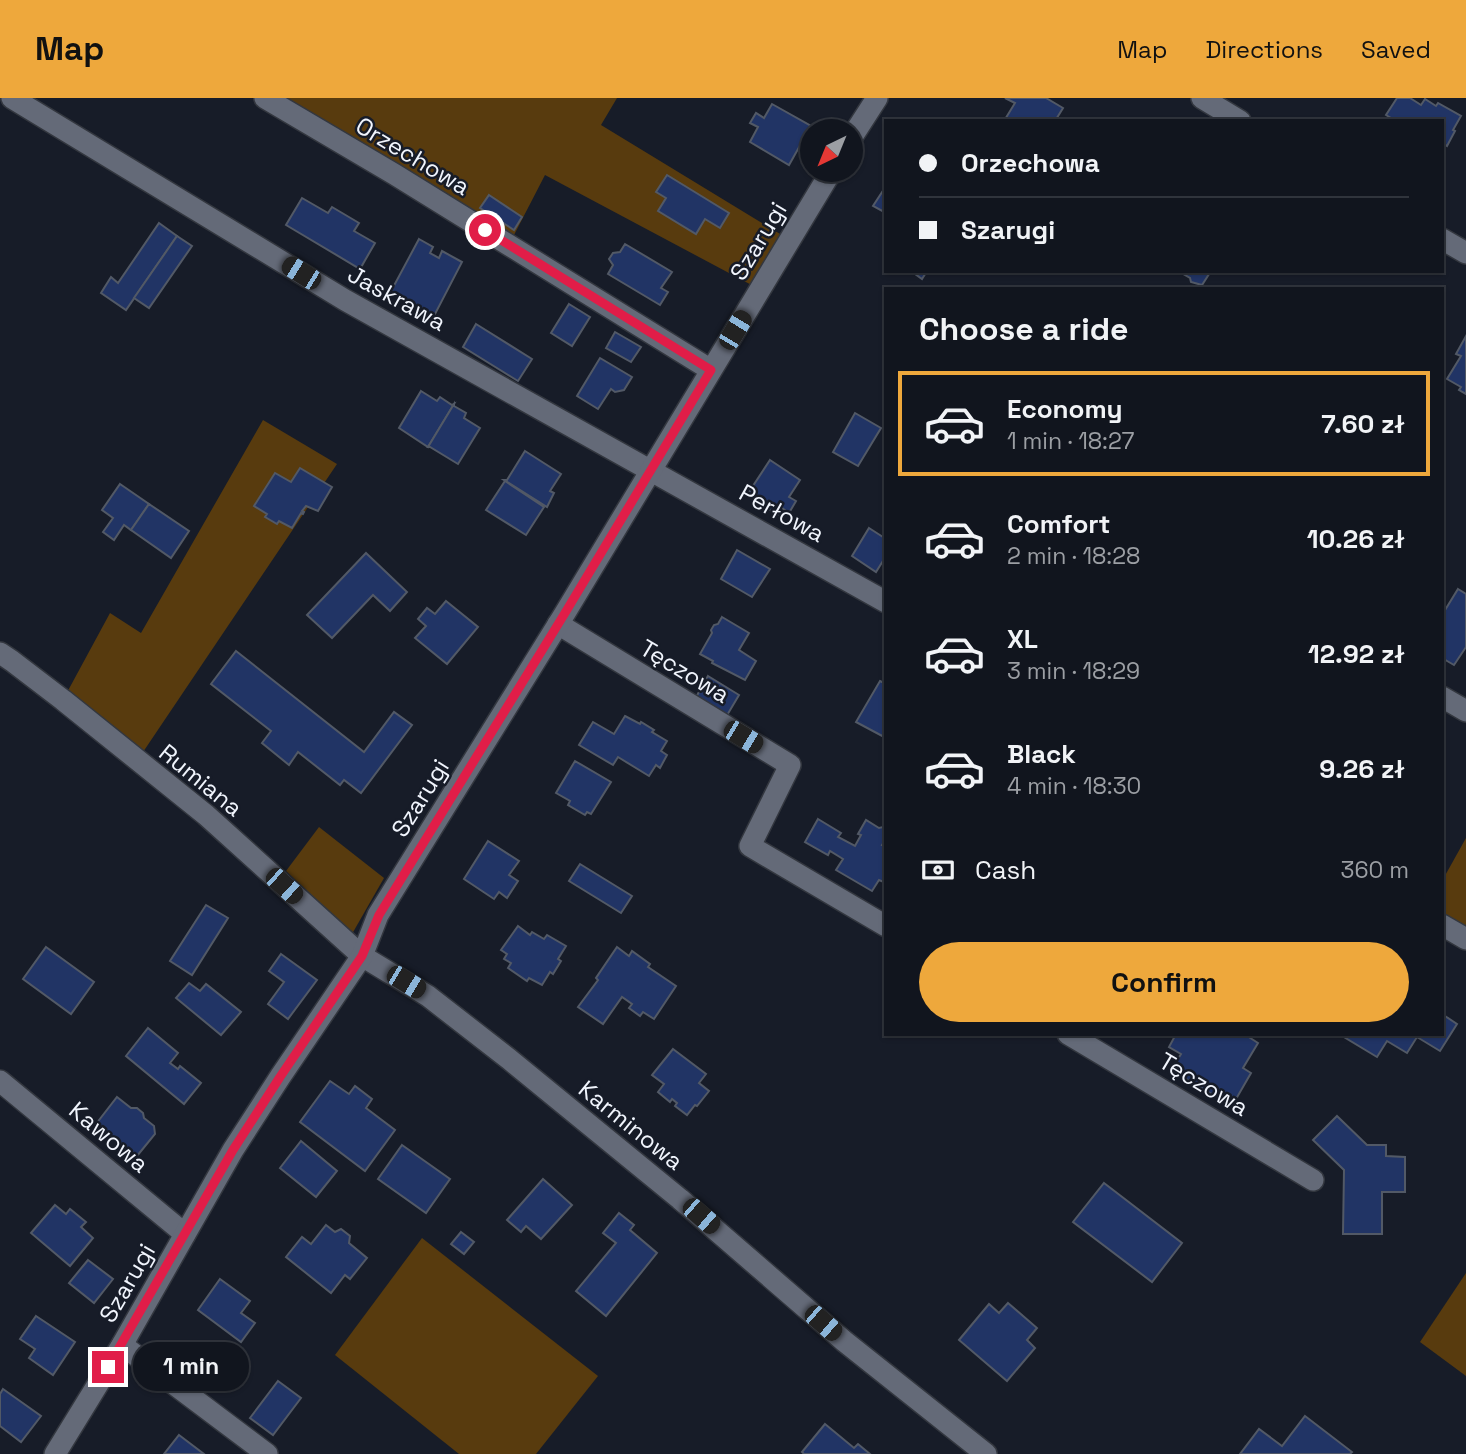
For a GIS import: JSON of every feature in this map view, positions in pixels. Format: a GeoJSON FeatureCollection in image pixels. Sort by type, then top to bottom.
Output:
{"type":"FeatureCollection","features":[{"type":"Feature","properties":{"kind":"street","name":"Jaskrawa"},"geometry":{"type":"LineString","coordinates":[[12,98],[345,300],[652,470]]}},
{"type":"Feature","properties":{"kind":"street","name":"Orzechowa"},"geometry":{"type":"LineString","coordinates":[[265,98],[406,181],[711,370]]}},
{"type":"Feature","properties":{"kind":"street"},"geometry":{"type":"LineString","coordinates":[[863,120],[877,98]]}},
{"type":"Feature","properties":{"kind":"street"},"geometry":{"type":"LineString","coordinates":[[1202,98],[1238,119]]}},
{"type":"Feature","properties":{"kind":"street","name":"Szarugi"},"geometry":{"type":"LineString","coordinates":[[55,1454],[122,1345],[233,1150],[362,956],[379,915],[825,182]]}},
{"type":"Feature","properties":{"kind":"street"},"geometry":{"type":"LineString","coordinates":[[1444,240],[1466,253]]}},
{"type":"Feature","properties":{"kind":"street","name":"Perłowa"},"geometry":{"type":"LineString","coordinates":[[652,470],[884,601]]}},
{"type":"Feature","properties":{"kind":"street","name":"Tęczowa"},"geometry":{"type":"LineString","coordinates":[[558,624],[790,765],[750,846],[884,925]]}},
{"type":"Feature","properties":{"kind":"street","name":"Rumiana"},"geometry":{"type":"LineString","coordinates":[[0,653],[206,815],[362,956]]}},
{"type":"Feature","properties":{"kind":"street"},"geometry":{"type":"LineString","coordinates":[[1444,698],[1466,711]]}},
{"type":"Feature","properties":{"kind":"street"},"geometry":{"type":"LineString","coordinates":[[1444,926],[1466,939]]}},
{"type":"Feature","properties":{"kind":"street","name":"Karminowa"},"geometry":{"type":"LineString","coordinates":[[362,956],[428,996],[509,1059],[680,1199],[844,1341],[986,1454]]}},
{"type":"Feature","properties":{"kind":"street","name":"Tęczowa"},"geometry":{"type":"LineString","coordinates":[[1071,1036],[1313,1180]]}},
{"type":"Feature","properties":{"kind":"street","name":"Kawowa"},"geometry":{"type":"LineString","coordinates":[[0,1080],[185,1234]]}},
{"type":"Feature","properties":{"kind":"street"},"geometry":{"type":"LineString","coordinates":[[122,1345],[267,1454]]}},
{"type":"Feature","properties":{"kind":"shaded area"},"geometry":{"type":"Polygon","coordinates":[[[281,98],[617,98],[601,125],[790,240],[759,289],[545,175],[514,235],[281,98]]]}},
{"type":"Feature","properties":{"kind":"shaded area"},"geometry":{"type":"Polygon","coordinates":[[[263,420],[337,464],[139,758],[64,698],[110,613],[141,633],[263,420]]]}},
{"type":"Feature","properties":{"kind":"shaded area"},"geometry":{"type":"Polygon","coordinates":[[[319,827],[384,878],[352,934],[286,871],[319,827]]]}},
{"type":"Feature","properties":{"kind":"shaded area"},"geometry":{"type":"Polygon","coordinates":[[[1466,838],[1466,934],[1444,921],[1444,877],[1466,838]]]}},
{"type":"Feature","properties":{"kind":"shaded area"},"geometry":{"type":"Polygon","coordinates":[[[422,1238],[598,1376],[536,1454],[459,1454],[335,1355],[422,1238]]]}},
{"type":"Feature","properties":{"kind":"shaded area"},"geometry":{"type":"Polygon","coordinates":[[[1466,1273],[1466,1376],[1420,1342],[1466,1273]]]}},
{"type":"Feature","properties":{"kind":"building"},"geometry":{"type":"Polygon","coordinates":[[[1005,98],[1046,98],[1063,108],[1056,119],[1005,119],[1015,103],[1005,98]]]}},
{"type":"Feature","properties":{"kind":"building"},"geometry":{"type":"Polygon","coordinates":[[[1397,98],[1410,98],[1421,105],[1425,99],[1436,106],[1438,103],[1461,116],[1447,146],[1444,144],[1444,119],[1393,119],[1386,115],[1397,98]]]}},
{"type":"Feature","properties":{"kind":"building"},"geometry":{"type":"Polygon","coordinates":[[[772,104],[800,120],[800,146],[789,165],[750,142],[758,127],[750,123],[756,113],[764,118],[772,104]]]}},
{"type":"Feature","properties":{"kind":"building"},"geometry":{"type":"Polygon","coordinates":[[[667,175],[729,213],[720,228],[705,219],[696,234],[658,211],[666,198],[656,192],[667,175]]]}},
{"type":"Feature","properties":{"kind":"building"},"geometry":{"type":"Polygon","coordinates":[[[884,189],[884,212],[873,206],[884,189]]]}},
{"type":"Feature","properties":{"kind":"building"},"geometry":{"type":"Polygon","coordinates":[[[489,195],[522,217],[514,230],[480,208],[489,195]]]}},
{"type":"Feature","properties":{"kind":"building"},"geometry":{"type":"Polygon","coordinates":[[[302,198],[328,213],[332,207],[359,223],[354,231],[375,243],[360,269],[286,225],[302,198]]]}},
{"type":"Feature","properties":{"kind":"building"},"geometry":{"type":"Polygon","coordinates":[[[159,223],[177,236],[126,310],[101,293],[111,277],[118,283],[159,223]]]}},
{"type":"Feature","properties":{"kind":"building"},"geometry":{"type":"Polygon","coordinates":[[[177,236],[192,246],[149,308],[134,298],[177,236]]]}},
{"type":"Feature","properties":{"kind":"building"},"geometry":{"type":"Polygon","coordinates":[[[419,239],[433,247],[430,253],[439,258],[442,251],[462,262],[434,316],[390,293],[419,239]]]}},
{"type":"Feature","properties":{"kind":"building"},"geometry":{"type":"Polygon","coordinates":[[[625,244],[672,272],[661,288],[668,292],[660,305],[608,274],[613,265],[609,259],[613,253],[620,252],[625,244]]]}},
{"type":"Feature","properties":{"kind":"building"},"geometry":{"type":"Polygon","coordinates":[[[914,273],[926,273],[922,279],[914,273]]]}},
{"type":"Feature","properties":{"kind":"building"},"geometry":{"type":"Polygon","coordinates":[[[1181,273],[1210,273],[1202,285],[1191,282],[1190,278],[1181,273]]]}},
{"type":"Feature","properties":{"kind":"building"},"geometry":{"type":"Polygon","coordinates":[[[569,304],[590,317],[572,346],[551,333],[569,304]]]}},
{"type":"Feature","properties":{"kind":"building"},"geometry":{"type":"Polygon","coordinates":[[[476,324],[532,359],[518,381],[463,347],[476,324]]]}},
{"type":"Feature","properties":{"kind":"building"},"geometry":{"type":"Polygon","coordinates":[[[615,332],[641,347],[631,362],[606,348],[615,332]]]}},
{"type":"Feature","properties":{"kind":"building"},"geometry":{"type":"Polygon","coordinates":[[[1466,336],[1466,394],[1459,390],[1461,387],[1447,379],[1461,356],[1456,354],[1466,336]]]}},
{"type":"Feature","properties":{"kind":"building"},"geometry":{"type":"Polygon","coordinates":[[[600,358],[632,377],[624,390],[615,392],[611,389],[598,409],[577,396],[600,358]]]}},
{"type":"Feature","properties":{"kind":"building"},"geometry":{"type":"Polygon","coordinates":[[[421,391],[437,401],[440,397],[454,404],[428,447],[399,428],[421,391]]]}},
{"type":"Feature","properties":{"kind":"building"},"geometry":{"type":"Polygon","coordinates":[[[454,404],[466,413],[464,418],[480,428],[458,464],[428,447],[454,404]]]}},
{"type":"Feature","properties":{"kind":"building"},"geometry":{"type":"Polygon","coordinates":[[[855,413],[881,428],[858,466],[833,452],[855,413]]]}},
{"type":"Feature","properties":{"kind":"building"},"geometry":{"type":"Polygon","coordinates":[[[525,451],[561,474],[550,491],[554,493],[547,507],[504,480],[507,480],[525,451]]]}},
{"type":"Feature","properties":{"kind":"building"},"geometry":{"type":"Polygon","coordinates":[[[770,460],[800,480],[789,497],[796,501],[789,513],[782,508],[778,515],[747,495],[770,460]]]}},
{"type":"Feature","properties":{"kind":"building"},"geometry":{"type":"Polygon","coordinates":[[[300,468],[332,487],[318,511],[306,506],[292,528],[279,521],[277,524],[254,506],[275,473],[291,482],[300,468]]]}},
{"type":"Feature","properties":{"kind":"building"},"geometry":{"type":"Polygon","coordinates":[[[505,481],[544,507],[526,535],[486,510],[505,481]]]}},
{"type":"Feature","properties":{"kind":"building"},"geometry":{"type":"Polygon","coordinates":[[[120,484],[149,504],[131,530],[124,525],[114,540],[103,532],[113,518],[102,510],[120,484]]]}},
{"type":"Feature","properties":{"kind":"building"},"geometry":{"type":"Polygon","coordinates":[[[149,504],[189,531],[171,558],[131,530],[149,504]]]}},
{"type":"Feature","properties":{"kind":"building"},"geometry":{"type":"Polygon","coordinates":[[[869,528],[884,538],[884,559],[876,572],[852,556],[869,528]]]}},
{"type":"Feature","properties":{"kind":"building"},"geometry":{"type":"Polygon","coordinates":[[[737,550],[770,569],[752,597],[721,579],[737,550]]]}},
{"type":"Feature","properties":{"kind":"building"},"geometry":{"type":"Polygon","coordinates":[[[366,553],[407,592],[390,611],[373,595],[332,638],[307,615],[366,553]]]}},
{"type":"Feature","properties":{"kind":"building"},"geometry":{"type":"Polygon","coordinates":[[[1458,589],[1466,594],[1466,647],[1454,665],[1444,659],[1444,612],[1458,589]]]}},
{"type":"Feature","properties":{"kind":"building"},"geometry":{"type":"Polygon","coordinates":[[[446,601],[478,627],[447,664],[415,638],[426,626],[418,619],[427,608],[435,614],[446,601]]]}},
{"type":"Feature","properties":{"kind":"building"},"geometry":{"type":"Polygon","coordinates":[[[722,617],[749,633],[739,650],[756,661],[745,680],[700,654],[712,633],[711,630],[722,617]]]}},
{"type":"Feature","properties":{"kind":"building"},"geometry":{"type":"Polygon","coordinates":[[[236,651],[364,752],[394,712],[412,725],[361,793],[344,780],[340,785],[298,752],[289,765],[262,743],[271,731],[211,684],[236,651]]]}},
{"type":"Feature","properties":{"kind":"building"},"geometry":{"type":"Polygon","coordinates":[[[708,676],[739,695],[726,717],[695,699],[708,676]]]}},
{"type":"Feature","properties":{"kind":"building"},"geometry":{"type":"Polygon","coordinates":[[[880,681],[884,683],[884,737],[856,722],[880,681]]]}},
{"type":"Feature","properties":{"kind":"building"},"geometry":{"type":"Polygon","coordinates":[[[625,716],[640,724],[641,722],[667,741],[661,751],[667,755],[660,768],[656,765],[649,776],[618,757],[613,765],[579,745],[593,722],[614,734],[625,716]]]}},
{"type":"Feature","properties":{"kind":"building"},"geometry":{"type":"Polygon","coordinates":[[[575,761],[611,782],[591,814],[587,812],[585,815],[568,805],[570,801],[556,793],[575,761]]]}},
{"type":"Feature","properties":{"kind":"building"},"geometry":{"type":"Polygon","coordinates":[[[818,819],[841,833],[838,837],[855,846],[866,820],[879,828],[883,827],[884,882],[879,880],[872,891],[836,870],[843,859],[830,851],[828,855],[805,842],[818,819]]]}},
{"type":"Feature","properties":{"kind":"building"},"geometry":{"type":"Polygon","coordinates":[[[488,841],[519,861],[509,875],[518,881],[507,898],[499,892],[494,899],[464,879],[488,841]]]}},
{"type":"Feature","properties":{"kind":"building"},"geometry":{"type":"Polygon","coordinates":[[[580,864],[632,896],[621,913],[569,881],[580,864]]]}},
{"type":"Feature","properties":{"kind":"building"},"geometry":{"type":"Polygon","coordinates":[[[206,905],[228,918],[192,975],[170,961],[206,905]]]}},
{"type":"Feature","properties":{"kind":"building"},"geometry":{"type":"Polygon","coordinates":[[[518,926],[530,935],[532,932],[544,939],[547,935],[566,946],[553,974],[550,972],[542,985],[529,978],[527,981],[508,968],[511,963],[504,959],[507,954],[501,950],[518,926]]]}},
{"type":"Feature","properties":{"kind":"building"},"geometry":{"type":"Polygon","coordinates":[[[46,947],[94,982],[71,1014],[23,979],[46,947]]]}},
{"type":"Feature","properties":{"kind":"building"},"geometry":{"type":"Polygon","coordinates":[[[617,947],[629,956],[632,951],[650,964],[648,967],[676,986],[654,1019],[643,1012],[640,1016],[629,1008],[632,1004],[622,997],[603,1024],[578,1007],[617,947]]]}},
{"type":"Feature","properties":{"kind":"building"},"geometry":{"type":"Polygon","coordinates":[[[281,954],[317,980],[288,1019],[268,1004],[284,982],[269,971],[281,954]]]}},
{"type":"Feature","properties":{"kind":"building"},"geometry":{"type":"Polygon","coordinates":[[[189,983],[200,991],[206,984],[241,1012],[221,1035],[176,998],[189,983]]]}},
{"type":"Feature","properties":{"kind":"building"},"geometry":{"type":"Polygon","coordinates":[[[1444,1015],[1457,1024],[1440,1051],[1417,1037],[1407,1053],[1387,1041],[1377,1057],[1344,1037],[1444,1036],[1444,1015]]]}},
{"type":"Feature","properties":{"kind":"building"},"geometry":{"type":"Polygon","coordinates":[[[148,1028],[178,1053],[170,1063],[178,1069],[180,1066],[201,1083],[184,1104],[126,1056],[148,1028]]]}},
{"type":"Feature","properties":{"kind":"building"},"geometry":{"type":"Polygon","coordinates":[[[1175,1036],[1247,1036],[1258,1043],[1243,1068],[1251,1073],[1232,1106],[1171,1070],[1181,1054],[1169,1047],[1175,1036]]]}},
{"type":"Feature","properties":{"kind":"building"},"geometry":{"type":"Polygon","coordinates":[[[673,1049],[706,1074],[699,1083],[709,1091],[687,1115],[675,1106],[677,1103],[672,1099],[670,1102],[658,1092],[664,1084],[652,1075],[673,1049]]]}},
{"type":"Feature","properties":{"kind":"building"},"geometry":{"type":"Polygon","coordinates":[[[330,1081],[349,1094],[355,1086],[372,1099],[366,1108],[395,1130],[365,1171],[300,1122],[330,1081]]]}},
{"type":"Feature","properties":{"kind":"building"},"geometry":{"type":"Polygon","coordinates":[[[117,1097],[131,1108],[137,1108],[154,1126],[155,1134],[137,1156],[96,1124],[117,1097]]]}},
{"type":"Feature","properties":{"kind":"building"},"geometry":{"type":"Polygon","coordinates":[[[1337,1116],[1367,1145],[1386,1145],[1386,1156],[1405,1157],[1405,1192],[1382,1192],[1382,1234],[1343,1234],[1344,1170],[1313,1140],[1337,1116]]]}},
{"type":"Feature","properties":{"kind":"building"},"geometry":{"type":"Polygon","coordinates":[[[301,1141],[337,1171],[316,1197],[280,1168],[301,1141]]]}},
{"type":"Feature","properties":{"kind":"building"},"geometry":{"type":"Polygon","coordinates":[[[402,1145],[450,1179],[426,1213],[378,1179],[402,1145]]]}},
{"type":"Feature","properties":{"kind":"building"},"geometry":{"type":"Polygon","coordinates":[[[543,1179],[572,1205],[541,1239],[526,1226],[521,1232],[507,1220],[543,1179]]]}},
{"type":"Feature","properties":{"kind":"building"},"geometry":{"type":"Polygon","coordinates":[[[1104,1183],[1182,1243],[1152,1282],[1073,1222],[1104,1183]]]}},
{"type":"Feature","properties":{"kind":"building"},"geometry":{"type":"Polygon","coordinates":[[[55,1205],[66,1214],[70,1209],[86,1222],[81,1227],[93,1238],[70,1266],[31,1233],[55,1205]]]}},
{"type":"Feature","properties":{"kind":"building"},"geometry":{"type":"Polygon","coordinates":[[[619,1213],[634,1225],[630,1230],[657,1253],[606,1316],[576,1291],[616,1243],[603,1233],[619,1213]]]}},
{"type":"Feature","properties":{"kind":"building"},"geometry":{"type":"Polygon","coordinates":[[[326,1225],[335,1232],[341,1229],[350,1236],[349,1243],[367,1258],[350,1279],[345,1275],[331,1293],[286,1257],[302,1237],[311,1244],[326,1225]]]}},
{"type":"Feature","properties":{"kind":"building"},"geometry":{"type":"Polygon","coordinates":[[[461,1232],[474,1242],[464,1254],[451,1244],[461,1232]]]}},
{"type":"Feature","properties":{"kind":"building"},"geometry":{"type":"Polygon","coordinates":[[[88,1260],[113,1279],[94,1303],[69,1283],[88,1260]]]}},
{"type":"Feature","properties":{"kind":"building"},"geometry":{"type":"Polygon","coordinates":[[[220,1279],[250,1301],[241,1313],[255,1323],[241,1342],[198,1310],[220,1279]]]}},
{"type":"Feature","properties":{"kind":"building"},"geometry":{"type":"Polygon","coordinates":[[[1008,1303],[1037,1328],[1027,1340],[1035,1348],[1007,1381],[959,1340],[989,1304],[999,1313],[1008,1303]]]}},
{"type":"Feature","properties":{"kind":"building"},"geometry":{"type":"Polygon","coordinates":[[[36,1316],[75,1342],[53,1375],[29,1358],[35,1349],[20,1339],[36,1316]]]}},
{"type":"Feature","properties":{"kind":"building"},"geometry":{"type":"Polygon","coordinates":[[[206,1354],[234,1376],[221,1391],[194,1369],[206,1354]]]}},
{"type":"Feature","properties":{"kind":"building"},"geometry":{"type":"Polygon","coordinates":[[[278,1381],[301,1398],[273,1435],[250,1418],[278,1381]]]}},
{"type":"Feature","properties":{"kind":"building"},"geometry":{"type":"Polygon","coordinates":[[[3,1389],[41,1416],[21,1442],[0,1426],[0,1394],[3,1389]]]}},
{"type":"Feature","properties":{"kind":"building"},"geometry":{"type":"Polygon","coordinates":[[[1305,1416],[1352,1452],[1240,1454],[1259,1429],[1282,1446],[1305,1416]]]}},
{"type":"Feature","properties":{"kind":"building"},"geometry":{"type":"Polygon","coordinates":[[[825,1424],[854,1448],[858,1444],[870,1454],[804,1454],[802,1452],[825,1424]]]}},
{"type":"Feature","properties":{"kind":"building"},"geometry":{"type":"Polygon","coordinates":[[[179,1435],[204,1454],[164,1454],[179,1435]]]}},
{"type":"Feature","properties":{"kind":"route"},"geometry":{"type":"LineString","coordinates":[[108,1367],[233,1150],[362,956],[379,915],[711,370],[485,230]]}}]}
